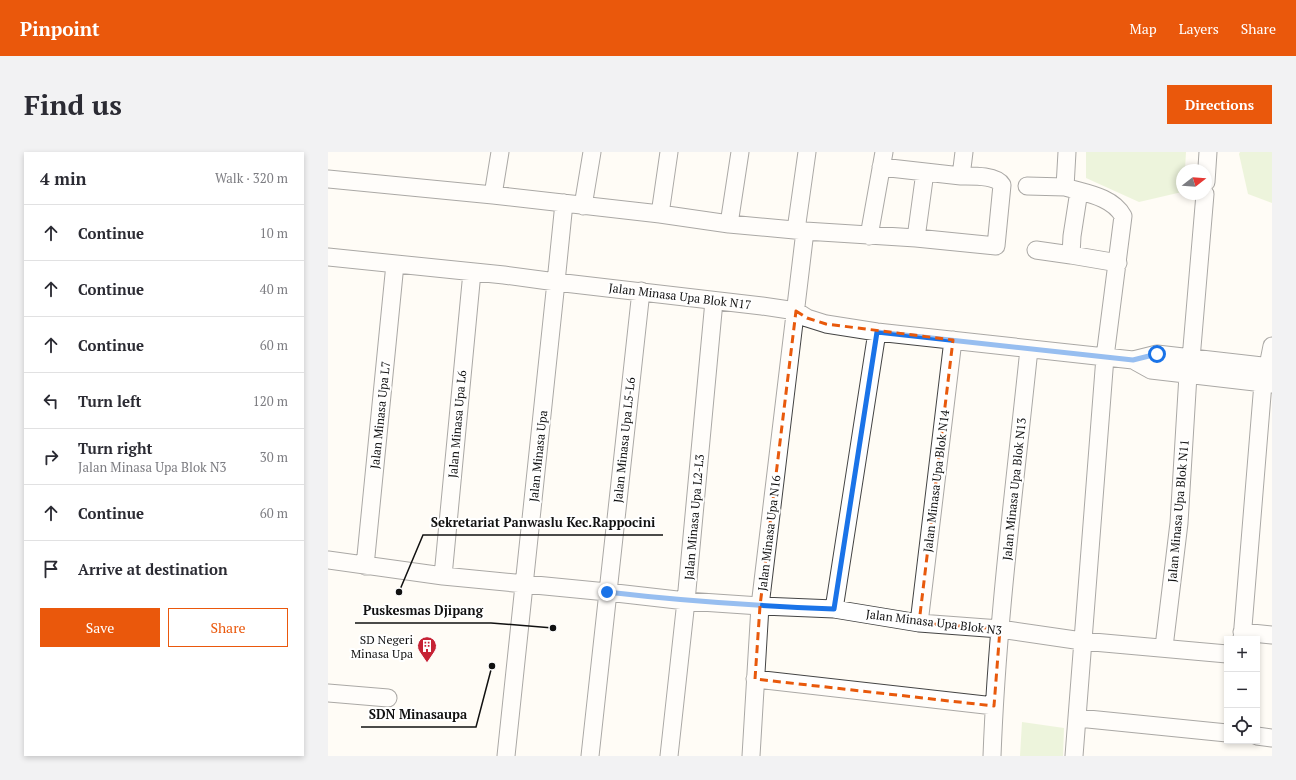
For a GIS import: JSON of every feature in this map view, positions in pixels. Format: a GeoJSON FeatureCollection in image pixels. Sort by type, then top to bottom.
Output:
{"type":"FeatureCollection","features":[{"type":"Feature","properties":{"kind":"street"},"geometry":{"type":"LineString","coordinates":[[493,196],[500,152]]}},
{"type":"Feature","properties":{"kind":"street"},"geometry":{"type":"LineString","coordinates":[[582,206],[592,152]]}},
{"type":"Feature","properties":{"kind":"street"},"geometry":{"type":"LineString","coordinates":[[660,214],[669,152]]}},
{"type":"Feature","properties":{"kind":"street"},"geometry":{"type":"LineString","coordinates":[[729,224],[740,152]]}},
{"type":"Feature","properties":{"kind":"street","name":"Jalan Minasa Upa N16"},"geometry":{"type":"LineString","coordinates":[[751,756],[760,606],[796,310],[807,152]]}},
{"type":"Feature","properties":{"kind":"street"},"geometry":{"type":"LineString","coordinates":[[961,176],[964,152]]}},
{"type":"Feature","properties":{"kind":"street"},"geometry":{"type":"LineString","coordinates":[[1067,152],[1072,189],[1072,255]]}},
{"type":"Feature","properties":{"kind":"street"},"geometry":{"type":"LineString","coordinates":[[1207,164],[1208,152]]}},
{"type":"Feature","properties":{"kind":"street"},"geometry":{"type":"LineString","coordinates":[[328,179],[564,203],[660,214],[729,224],[801,231],[869,236],[916,238],[995,253],[1002,185],[1000,182],[991,178],[925,172],[883,160],[869,236]]}},
{"type":"Feature","properties":{"kind":"street"},"geometry":{"type":"LineString","coordinates":[[916,238],[925,172]]}},
{"type":"Feature","properties":{"kind":"street"},"geometry":{"type":"LineString","coordinates":[[1027,186],[1072,189],[1096,196],[1110,202],[1118,208],[1123,216],[1105,356],[1074,756]]}},
{"type":"Feature","properties":{"kind":"street","name":"Jalan Minasa Upa Blok N11"},"geometry":{"type":"LineString","coordinates":[[1164,647],[1179,523],[1190,367],[1204,200]]}},
{"type":"Feature","properties":{"kind":"street","name":"Jalan Minasa Upa"},"geometry":{"type":"LineString","coordinates":[[506,756],[564,203]]}},
{"type":"Feature","properties":{"kind":"street"},"geometry":{"type":"LineString","coordinates":[[1036,250],[1118,263]]}},
{"type":"Feature","properties":{"kind":"street","name":"Jalan Minasa Upa Blok N17"},"geometry":{"type":"LineString","coordinates":[[328,257],[641,291],[796,310],[807,318],[826,324],[877,332],[1105,356],[1133,360],[1151,370],[1190,367]]}},
{"type":"Feature","properties":{"kind":"street","name":"Jalan Minasa Upa L7"},"geometry":{"type":"LineString","coordinates":[[365,566],[395,264]]}},
{"type":"Feature","properties":{"kind":"street","name":"Jalan Minasa Upa L6"},"geometry":{"type":"LineString","coordinates":[[443,576],[472,272]]}},
{"type":"Feature","properties":{"kind":"street","name":"Jalan Minasa Upa L5-L6"},"geometry":{"type":"LineString","coordinates":[[590,756],[641,291]]}},
{"type":"Feature","properties":{"kind":"street","name":"Jalan Minasa Upa L2-L3"},"geometry":{"type":"LineString","coordinates":[[669,756],[686,601],[714,301]]}},
{"type":"Feature","properties":{"kind":"street"},"geometry":{"type":"LineString","coordinates":[[834,609],[877,332]]}},
{"type":"Feature","properties":{"kind":"street","name":"Jalan Minasa Upa Blok N14"},"geometry":{"type":"LineString","coordinates":[[919,623],[953,340]]}},
{"type":"Feature","properties":{"kind":"street"},"geometry":{"type":"LineString","coordinates":[[1190,367],[1270,367],[1272,346]]}},
{"type":"Feature","properties":{"kind":"street","name":"Jalan Minasa Upa Blok N13"},"geometry":{"type":"LineString","coordinates":[[992,756],[1000,629],[1029,349]]}},
{"type":"Feature","properties":{"kind":"street"},"geometry":{"type":"LineString","coordinates":[[1190,367],[1267,384],[1242,636],[1272,635]]}},
{"type":"Feature","properties":{"kind":"street","name":"Jalan Minasa Upa Blok N3"},"geometry":{"type":"LineString","coordinates":[[328,560],[443,576],[686,601],[834,609],[919,623],[1000,629],[1082,641],[1164,647],[1224,654]]}},
{"type":"Feature","properties":{"kind":"street"},"geometry":{"type":"LineString","coordinates":[[755,679],[994,706]]}},
{"type":"Feature","properties":{"kind":"street"},"geometry":{"type":"LineString","coordinates":[[328,693],[388,698]]}},
{"type":"Feature","properties":{"kind":"street"},"geometry":{"type":"LineString","coordinates":[[1078,718],[1224,733]]}},
{"type":"Feature","properties":{"kind":"street"},"geometry":{"type":"LineString","coordinates":[[1260,736],[1272,738]]}},
{"type":"Feature","properties":{"kind":"highlighted area"},"geometry":{"type":"Polygon","coordinates":[[[796,311],[807,318],[826,324],[953,340],[919,623],[1000,629],[994,706],[755,679],[760,606],[796,311]]]}},
{"type":"Feature","properties":{"kind":"green space"},"geometry":{"type":"Polygon","coordinates":[[[1086,152],[1186,152],[1185,164],[1176,164],[1176,193],[1139,202],[1086,178],[1086,152]]]}},
{"type":"Feature","properties":{"kind":"green space"},"geometry":{"type":"Polygon","coordinates":[[[1240,152],[1272,152],[1272,203],[1248,194],[1239,154],[1240,152]]]}},
{"type":"Feature","properties":{"kind":"green space"},"geometry":{"type":"Polygon","coordinates":[[[1022,722],[1064,728],[1063,756],[1020,756],[1022,722]]]}},
{"type":"Feature","properties":{"kind":"place","name":"Sekretariat Panwaslu Kec.Rappocini"},"geometry":{"type":"Point","coordinates":[399,592]}},
{"type":"Feature","properties":{"kind":"place","name":"Puskesmas Djipang"},"geometry":{"type":"Point","coordinates":[553,628]}},
{"type":"Feature","properties":{"kind":"place","name":"SD Negeri Minasa Upa"},"geometry":{"type":"Point","coordinates":[427,663]}},
{"type":"Feature","properties":{"kind":"place","name":"SDN Minasaupa"},"geometry":{"type":"Point","coordinates":[492,666]}},
{"type":"Feature","properties":{"kind":"route"},"geometry":{"type":"LineString","coordinates":[[607,592],[686,601],[834,609],[877,332],[1133,360],[1157,354]]}}]}
